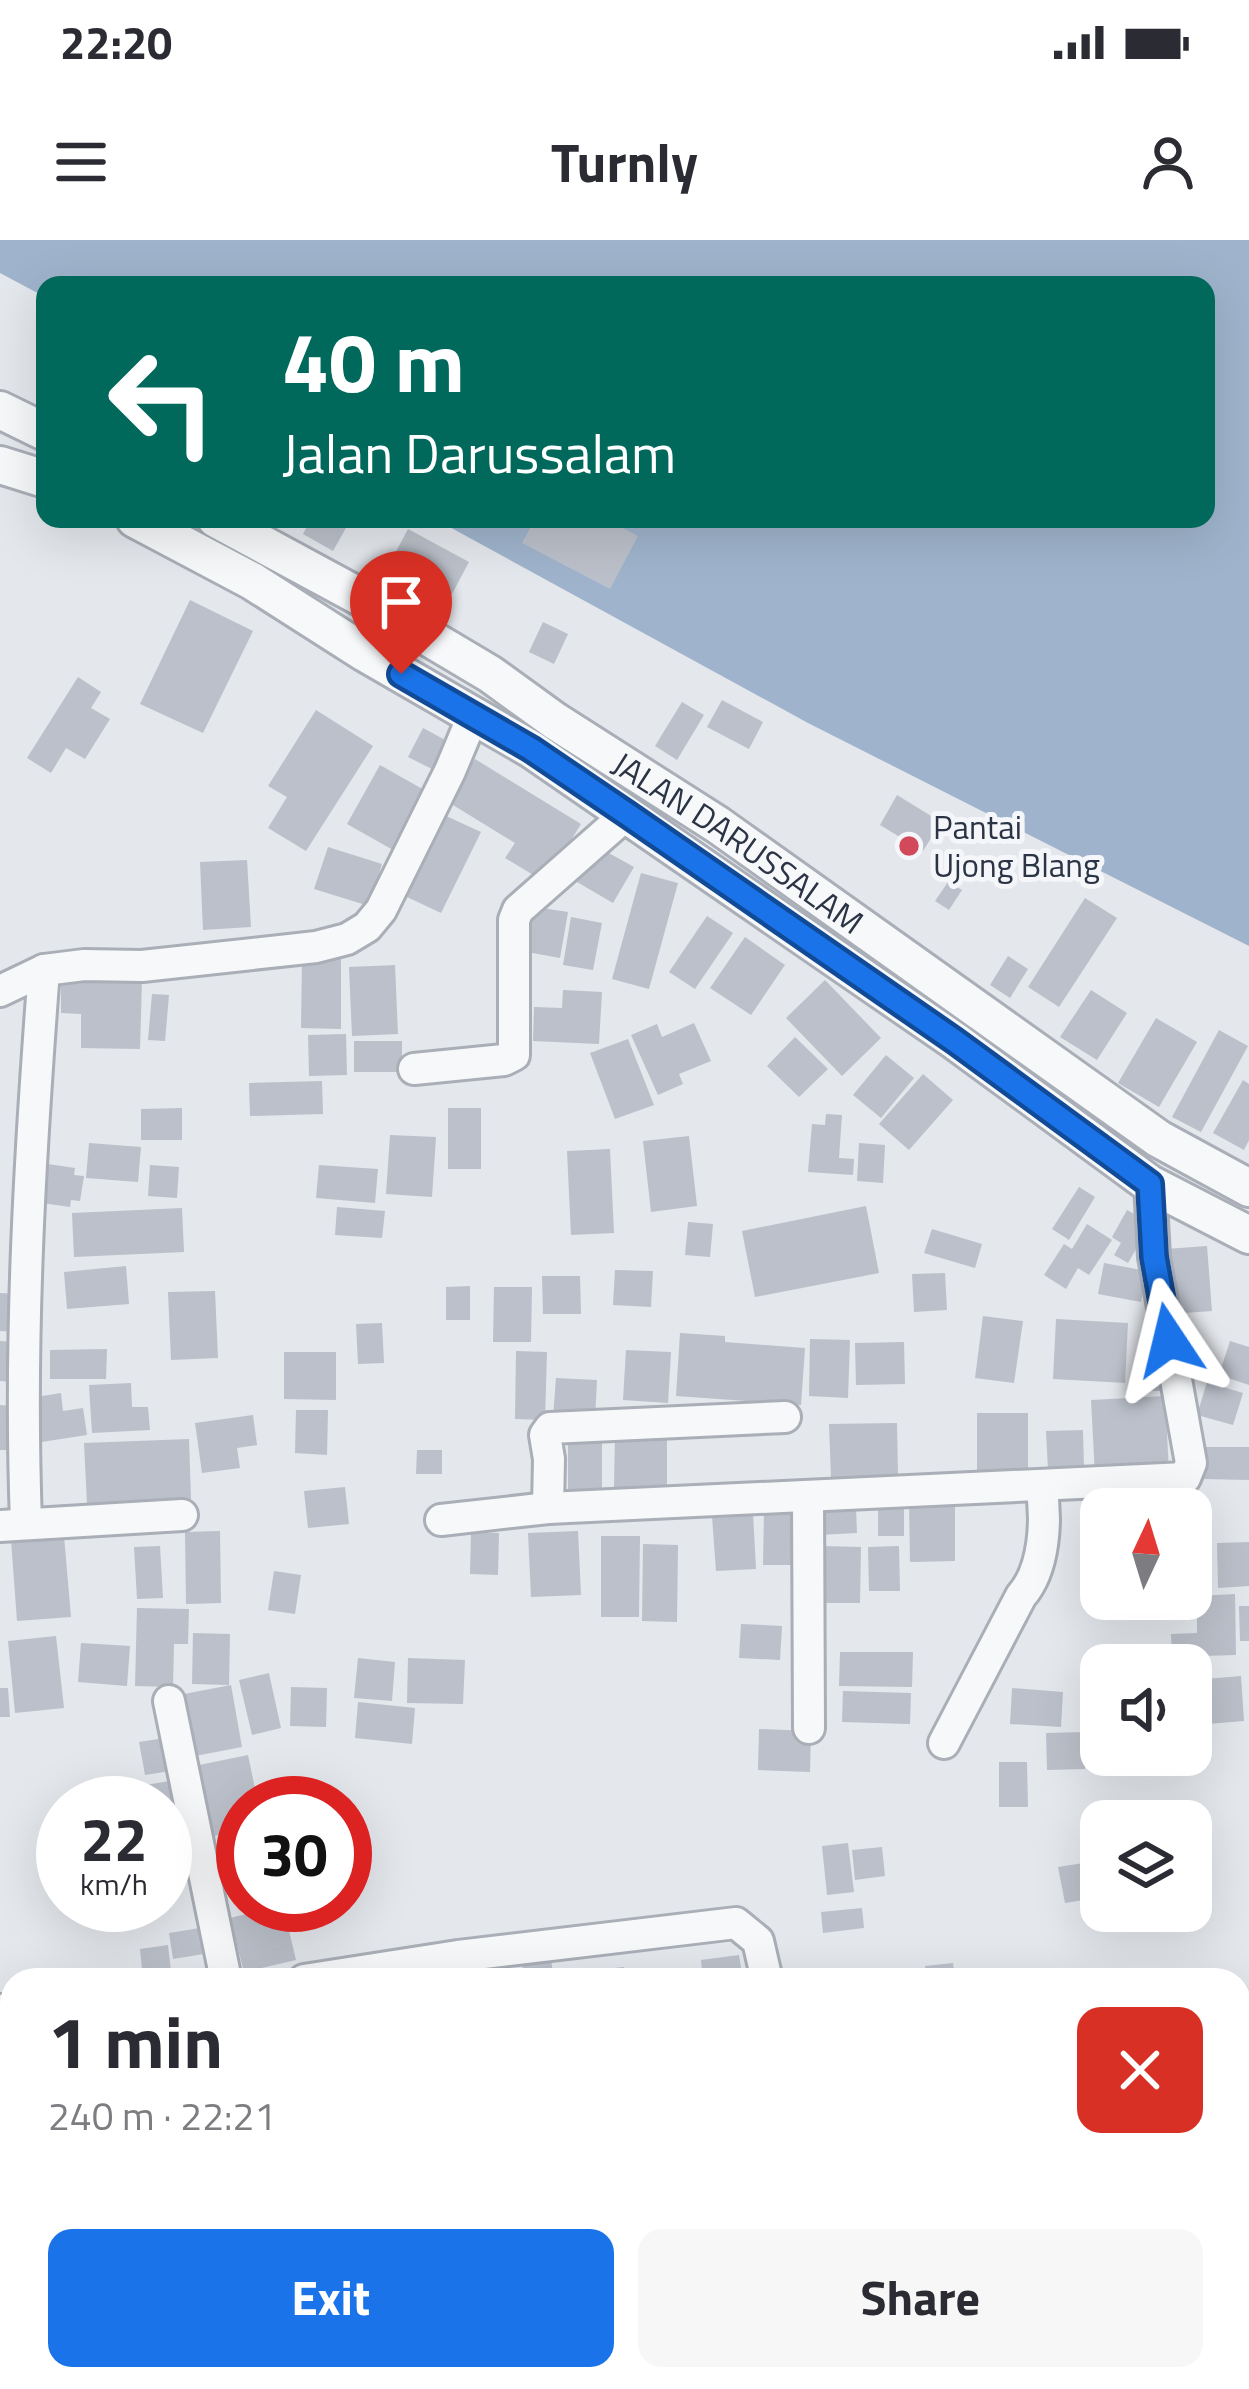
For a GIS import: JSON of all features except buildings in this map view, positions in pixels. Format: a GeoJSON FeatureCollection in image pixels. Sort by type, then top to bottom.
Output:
{"type":"FeatureCollection","features":[{"type":"Feature","properties":{"kind":"street"},"geometry":{"type":"LineString","coordinates":[[0,410],[36,428]]}},
{"type":"Feature","properties":{"kind":"street"},"geometry":{"type":"LineString","coordinates":[[0,465],[36,476]]}},
{"type":"Feature","properties":{"kind":"street","name":"JALAN DARUSSALAM"},"geometry":{"type":"LineString","coordinates":[[152,528],[251,581],[531,749],[955,1041],[1150,1184],[1249,1235]]}},
{"type":"Feature","properties":{"kind":"street","name":"JALAN DARUSSALAM"},"geometry":{"type":"LineString","coordinates":[[233,528],[364,598],[490,674],[718,825],[1159,1139],[1249,1188]]}},
{"type":"Feature","properties":{"kind":"street"},"geometry":{"type":"LineString","coordinates":[[0,991],[44,970],[164,964],[316,947],[347,939],[368,927],[381,910],[473,716]]}},
{"type":"Feature","properties":{"kind":"street"},"geometry":{"type":"LineString","coordinates":[[414,1069],[514,1055],[514,920],[518,910],[627,814]]}},
{"type":"Feature","properties":{"kind":"street"},"geometry":{"type":"LineString","coordinates":[[44,970],[13,1524],[182,1515]]}},
{"type":"Feature","properties":{"kind":"street"},"geometry":{"type":"LineString","coordinates":[[441,1520],[548,1508],[1176,1480],[1189,1473],[1191,1463],[1154,1257],[1150,1184]]}},
{"type":"Feature","properties":{"kind":"street"},"geometry":{"type":"LineString","coordinates":[[548,1508],[545,1436],[550,1428],[785,1417]]}},
{"type":"Feature","properties":{"kind":"street"},"geometry":{"type":"LineString","coordinates":[[944,1743],[1029,1587],[1042,1537],[1041,1485]]}},
{"type":"Feature","properties":{"kind":"street"},"geometry":{"type":"LineString","coordinates":[[808,1497],[809,1728]]}},
{"type":"Feature","properties":{"kind":"street"},"geometry":{"type":"LineString","coordinates":[[169,1701],[224,1968]]}},
{"type":"Feature","properties":{"kind":"street"},"geometry":{"type":"LineString","coordinates":[[381,1968],[736,1923],[758,1941],[764,1968]]}},
{"type":"Feature","properties":{"kind":"water"},"geometry":{"type":"Polygon","coordinates":[[[0,240],[1249,240],[1249,946],[808,723],[451,528],[1215,528],[1215,276],[36,276],[36,292],[0,273],[0,240]]]}},
{"type":"Feature","properties":{"kind":"place","name":"Pantai Ujong Blang"},"geometry":{"type":"Point","coordinates":[909,846]}},
{"type":"Feature","properties":{"kind":"route"},"geometry":{"type":"LineString","coordinates":[[401,674],[531,749],[627,814],[955,1041],[1150,1184],[1154,1257],[1169,1340]]}}]}
